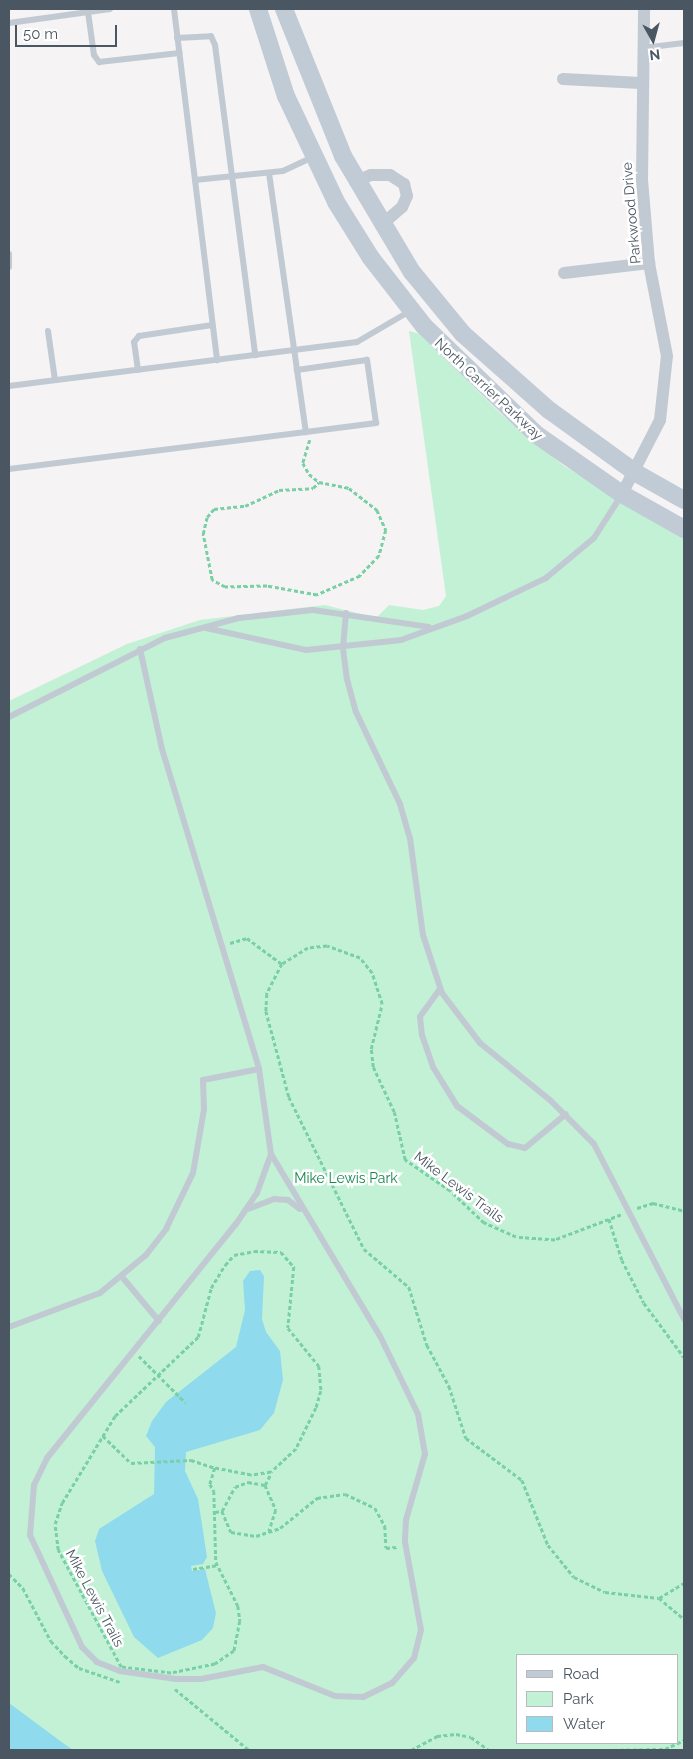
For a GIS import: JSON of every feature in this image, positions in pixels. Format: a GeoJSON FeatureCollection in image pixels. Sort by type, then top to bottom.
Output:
{"type":"FeatureCollection","features":[{"type":"Feature","properties":{"kind":"main road","name":"North Carrier Parkway"},"geometry":{"type":"LineString","coordinates":[[258,9],[286,96],[313,157],[370,258],[411,310],[452,358],[537,435],[622,494],[684,529]]}},
{"type":"Feature","properties":{"kind":"main road","name":"North Carrier Parkway"},"geometry":{"type":"LineString","coordinates":[[284,9],[322,112],[355,182],[381,226],[432,296],[498,367],[636,473],[684,500]]}},
{"type":"Feature","properties":{"kind":"main road"},"geometry":{"type":"LineString","coordinates":[[411,310],[432,296]]}},
{"type":"Feature","properties":{"kind":"street","name":"Parkwood Drive"},"geometry":{"type":"LineString","coordinates":[[622,494],[636,473],[660,420],[667,356],[649,263],[641,83],[644,9]]}},
{"type":"Feature","properties":{"kind":"street"},"geometry":{"type":"LineString","coordinates":[[563,79],[641,83]]}},
{"type":"Feature","properties":{"kind":"street"},"geometry":{"type":"LineString","coordinates":[[355,182],[371,175],[390,175],[404,184],[407,196],[402,207],[381,226]]}},
{"type":"Feature","properties":{"kind":"street"},"geometry":{"type":"LineString","coordinates":[[564,273],[649,263]]}},
{"type":"Feature","properties":{"kind":"lane"},"geometry":{"type":"LineString","coordinates":[[9,23],[110,9]]}},
{"type":"Feature","properties":{"kind":"lane"},"geometry":{"type":"LineString","coordinates":[[174,9],[217,360]]}},
{"type":"Feature","properties":{"kind":"lane"},"geometry":{"type":"LineString","coordinates":[[88,12],[94,55],[99,62],[179,53]]}},
{"type":"Feature","properties":{"kind":"lane"},"geometry":{"type":"LineString","coordinates":[[177,38],[211,36],[215,45],[255,355]]}},
{"type":"Feature","properties":{"kind":"lane"},"geometry":{"type":"LineString","coordinates":[[643,48],[684,43]]}},
{"type":"Feature","properties":{"kind":"lane"},"geometry":{"type":"LineString","coordinates":[[195,180],[269,173],[313,157]]}},
{"type":"Feature","properties":{"kind":"lane"},"geometry":{"type":"LineString","coordinates":[[269,173],[297,370],[308,432]]}},
{"type":"Feature","properties":{"kind":"lane"},"geometry":{"type":"LineString","coordinates":[[9,254],[9,267]]}},
{"type":"Feature","properties":{"kind":"lane"},"geometry":{"type":"LineString","coordinates":[[9,386],[357,342],[411,310]]}},
{"type":"Feature","properties":{"kind":"lane"},"geometry":{"type":"LineString","coordinates":[[138,370],[134,342],[139,336],[212,325]]}},
{"type":"Feature","properties":{"kind":"lane"},"geometry":{"type":"LineString","coordinates":[[48,331],[55,380]]}},
{"type":"Feature","properties":{"kind":"lane"},"geometry":{"type":"LineString","coordinates":[[9,470],[376,423],[367,360],[297,370]]}},
{"type":"Feature","properties":{"kind":"lane"},"geometry":{"type":"LineString","coordinates":[[206,628],[306,650],[343,648],[401,640],[430,627],[468,616],[546,578],[594,538],[622,494]]}},
{"type":"Feature","properties":{"kind":"lane"},"geometry":{"type":"LineString","coordinates":[[9,717],[140,649],[206,628],[276,612],[346,613],[430,627]]}},
{"type":"Feature","properties":{"kind":"lane"},"geometry":{"type":"LineString","coordinates":[[346,613],[343,648],[356,712],[400,804],[410,838],[423,935],[440,989],[480,1043],[566,1114],[608,1165],[656,1270],[684,1318]]}},
{"type":"Feature","properties":{"kind":"lane"},"geometry":{"type":"LineString","coordinates":[[140,649],[162,749],[259,1069],[272,1154],[302,1210],[380,1336],[418,1414],[425,1454],[406,1520],[406,1546],[421,1630],[414,1658],[392,1683],[363,1697],[335,1696],[263,1667],[201,1680],[176,1679],[120,1671],[97,1662],[82,1648],[38,1558],[30,1535],[29,1512],[47,1458],[159,1321],[246,1209],[272,1154]]}},
{"type":"Feature","properties":{"kind":"lane"},"geometry":{"type":"LineString","coordinates":[[440,989],[420,1017],[422,1035],[432,1067],[457,1106],[508,1144],[525,1148],[566,1114]]}},
{"type":"Feature","properties":{"kind":"lane"},"geometry":{"type":"LineString","coordinates":[[9,1327],[74,1306],[123,1278],[166,1229],[185,1191],[200,1140],[202,1080],[259,1069]]}},
{"type":"Feature","properties":{"kind":"lane"},"geometry":{"type":"LineString","coordinates":[[246,1209],[274,1199],[288,1200],[302,1210]]}},
{"type":"Feature","properties":{"kind":"lane"},"geometry":{"type":"LineString","coordinates":[[123,1278],[159,1321]]}},
{"type":"Feature","properties":{"kind":"path"},"geometry":{"type":"LineString","coordinates":[[308,432],[310,449],[303,463],[319,482],[349,488],[377,510],[384,522],[384,543],[371,567],[335,589],[316,595],[267,586],[225,587],[212,580],[203,534],[207,517],[214,509],[245,506],[279,490],[313,488],[319,482]]}},
{"type":"Feature","properties":{"kind":"path"},"geometry":{"type":"LineString","coordinates":[[221,946],[247,938],[282,964],[267,994],[266,1011],[289,1097],[364,1249],[409,1287],[427,1345],[449,1386],[466,1438],[522,1480],[548,1545],[574,1578],[605,1592],[658,1598],[684,1618]]}},
{"type":"Feature","properties":{"kind":"path","name":"Mike Lewis Trails"},"geometry":{"type":"LineString","coordinates":[[282,964],[308,948],[327,946],[360,958],[372,973],[382,1004],[371,1049],[372,1067],[394,1112],[405,1160],[421,1174],[450,1191],[484,1223],[516,1237],[555,1240],[654,1203],[684,1212]]}},
{"type":"Feature","properties":{"kind":"path"},"geometry":{"type":"LineString","coordinates":[[609,1220],[622,1260],[644,1303],[684,1357]]}},
{"type":"Feature","properties":{"kind":"path","name":"Mike Lewis Trails"},"geometry":{"type":"LineString","coordinates":[[215,1468],[210,1484],[215,1512],[217,1565],[238,1606],[234,1651],[215,1664],[171,1673],[121,1667],[55,1538],[62,1503],[115,1416],[157,1373],[198,1337],[211,1288],[234,1255],[269,1251],[288,1256],[295,1276],[288,1328],[315,1357],[321,1390],[308,1431],[287,1462],[271,1472],[265,1485]]}},
{"type":"Feature","properties":{"kind":"path"},"geometry":{"type":"LineString","coordinates":[[134,1351],[186,1403]]}},
{"type":"Feature","properties":{"kind":"path"},"geometry":{"type":"LineString","coordinates":[[103,1436],[131,1463],[148,1464],[191,1460],[215,1468],[247,1473],[271,1472]]}},
{"type":"Feature","properties":{"kind":"path"},"geometry":{"type":"LineString","coordinates":[[247,1473],[248,1482]]}},
{"type":"Feature","properties":{"kind":"path"},"geometry":{"type":"LineString","coordinates":[[268,1533],[276,1510],[265,1485],[248,1482],[230,1491],[222,1511],[231,1532],[246,1536],[268,1533],[280,1528],[309,1501],[345,1494],[375,1508],[385,1526],[386,1548],[406,1546]]}},
{"type":"Feature","properties":{"kind":"path"},"geometry":{"type":"LineString","coordinates":[[215,1512],[222,1511]]}},
{"type":"Feature","properties":{"kind":"path"},"geometry":{"type":"LineString","coordinates":[[193,1569],[217,1565]]}},
{"type":"Feature","properties":{"kind":"path"},"geometry":{"type":"LineString","coordinates":[[658,1598],[684,1583]]}},
{"type":"Feature","properties":{"kind":"path"},"geometry":{"type":"LineString","coordinates":[[411,1750],[437,1736],[456,1734],[471,1737],[489,1750]]}},
{"type":"Feature","properties":{"kind":"path"},"geometry":{"type":"LineString","coordinates":[[607,1750],[666,1749],[676,1744]]}},
{"type":"Feature","properties":{"kind":"green space","name":"Mike Lewis Park"},"geometry":{"type":"Polygon","coordinates":[[[409,331],[420,334],[500,413],[564,466],[684,538],[684,1750],[56,1750],[9,1713],[9,701],[127,644],[200,620],[325,605],[376,618],[389,605],[423,610],[439,606],[446,596],[409,331]]]}},
{"type":"Feature","properties":{"kind":"water"},"geometry":{"type":"Polygon","coordinates":[[[260,1270],[264,1276],[262,1319],[266,1332],[280,1351],[283,1380],[274,1413],[260,1430],[186,1452],[185,1471],[198,1499],[207,1557],[203,1564],[191,1566],[192,1571],[205,1569],[216,1613],[213,1628],[202,1640],[158,1658],[134,1637],[102,1571],[95,1541],[99,1529],[154,1494],[155,1447],[146,1436],[152,1421],[166,1402],[236,1347],[245,1310],[243,1281],[250,1271],[260,1270]]]}},
{"type":"Feature","properties":{"kind":"water"},"geometry":{"type":"Polygon","coordinates":[[[9,1703],[63,1743],[73,1750],[9,1750],[9,1703]]]}}]}
